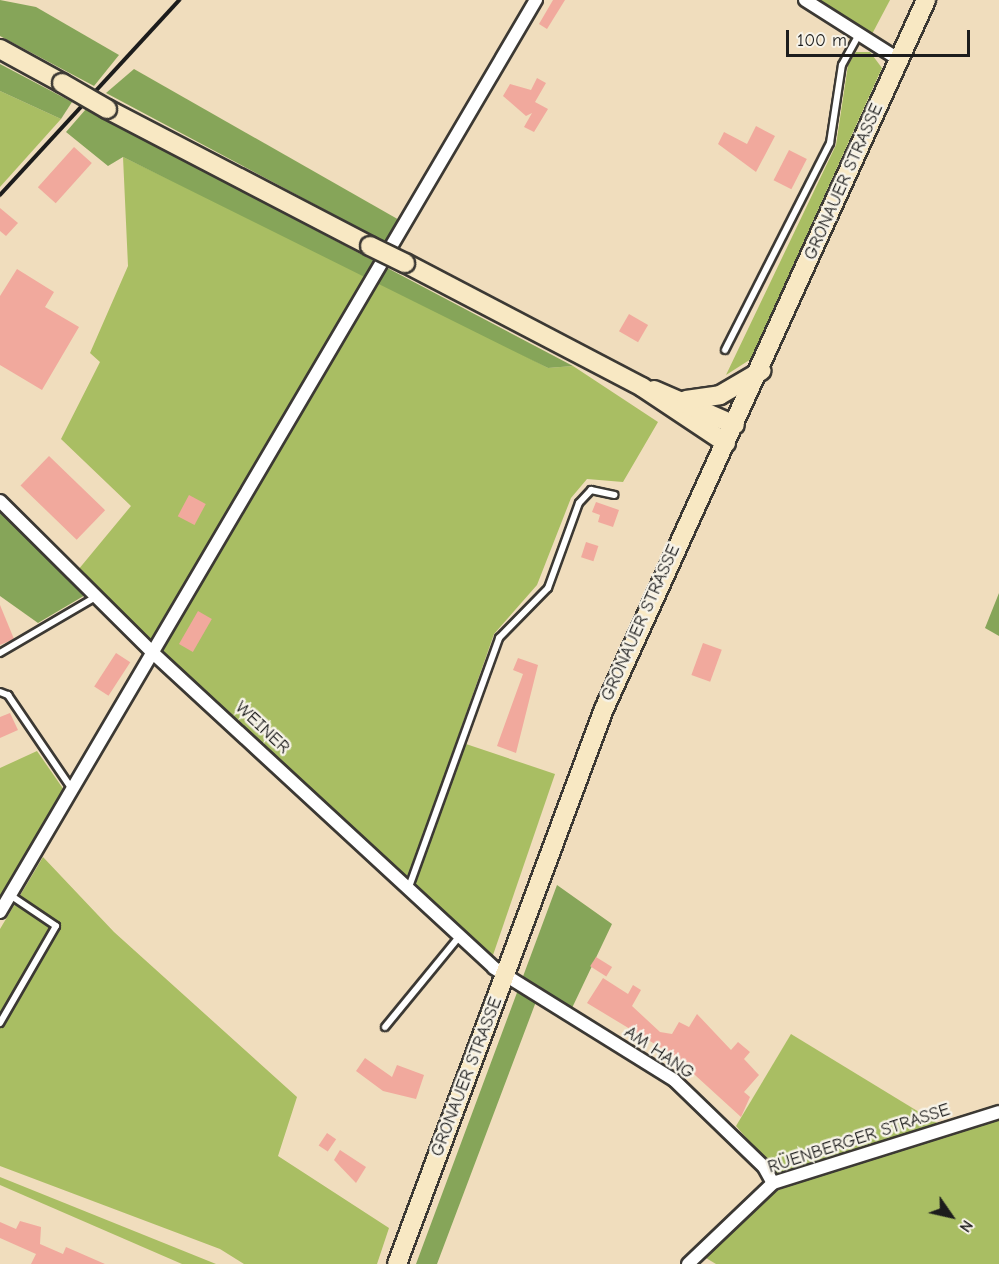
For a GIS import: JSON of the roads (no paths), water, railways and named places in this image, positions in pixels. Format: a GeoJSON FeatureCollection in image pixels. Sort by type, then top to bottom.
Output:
{"type":"FeatureCollection","features":[{"type":"Feature","properties":{"kind":"main road","name":"GRONAUER STRASSE"},"geometry":{"type":"LineString","coordinates":[[397,1264],[604,709],[761,371],[926,0]]}},
{"type":"Feature","properties":{"kind":"main road"},"geometry":{"type":"LineString","coordinates":[[0,49],[107,109],[642,387],[726,443]]}},
{"type":"Feature","properties":{"kind":"main road"},"geometry":{"type":"LineString","coordinates":[[686,400],[720,395],[761,371]]}},
{"type":"Feature","properties":{"kind":"main road"},"geometry":{"type":"LineString","coordinates":[[642,387],[686,400],[735,425]]}},
{"type":"Feature","properties":{"kind":"street"},"geometry":{"type":"LineString","coordinates":[[0,912],[536,0]]}},
{"type":"Feature","properties":{"kind":"street"},"geometry":{"type":"LineString","coordinates":[[805,0],[858,36],[898,59]]}},
{"type":"Feature","properties":{"kind":"street","name":"WEINER"},"geometry":{"type":"LineString","coordinates":[[0,501],[153,653],[505,976]]}},
{"type":"Feature","properties":{"kind":"street","name":"AM HANG"},"geometry":{"type":"LineString","coordinates":[[505,976],[674,1080],[764,1167],[773,1184]]}},
{"type":"Feature","properties":{"kind":"street","name":"RÜENBERGER STRASSE"},"geometry":{"type":"LineString","coordinates":[[688,1264],[773,1184],[999,1112]]}},
{"type":"Feature","properties":{"kind":"lane"},"geometry":{"type":"LineString","coordinates":[[725,350],[830,143],[842,66],[858,36]]}},
{"type":"Feature","properties":{"kind":"lane"},"geometry":{"type":"LineString","coordinates":[[409,887],[499,638],[548,588],[579,503],[591,490],[614,495]]}},
{"type":"Feature","properties":{"kind":"lane"},"geometry":{"type":"LineString","coordinates":[[0,652],[97,596]]}},
{"type":"Feature","properties":{"kind":"lane"},"geometry":{"type":"LineString","coordinates":[[0,692],[8,695],[72,790]]}},
{"type":"Feature","properties":{"kind":"lane"},"geometry":{"type":"LineString","coordinates":[[0,1023],[56,926],[10,895]]}},
{"type":"Feature","properties":{"kind":"lane"},"geometry":{"type":"LineString","coordinates":[[386,1027],[459,936]]}},
{"type":"Feature","properties":{"kind":"railway"},"geometry":{"type":"LineString","coordinates":[[0,195],[179,0]]}}]}
